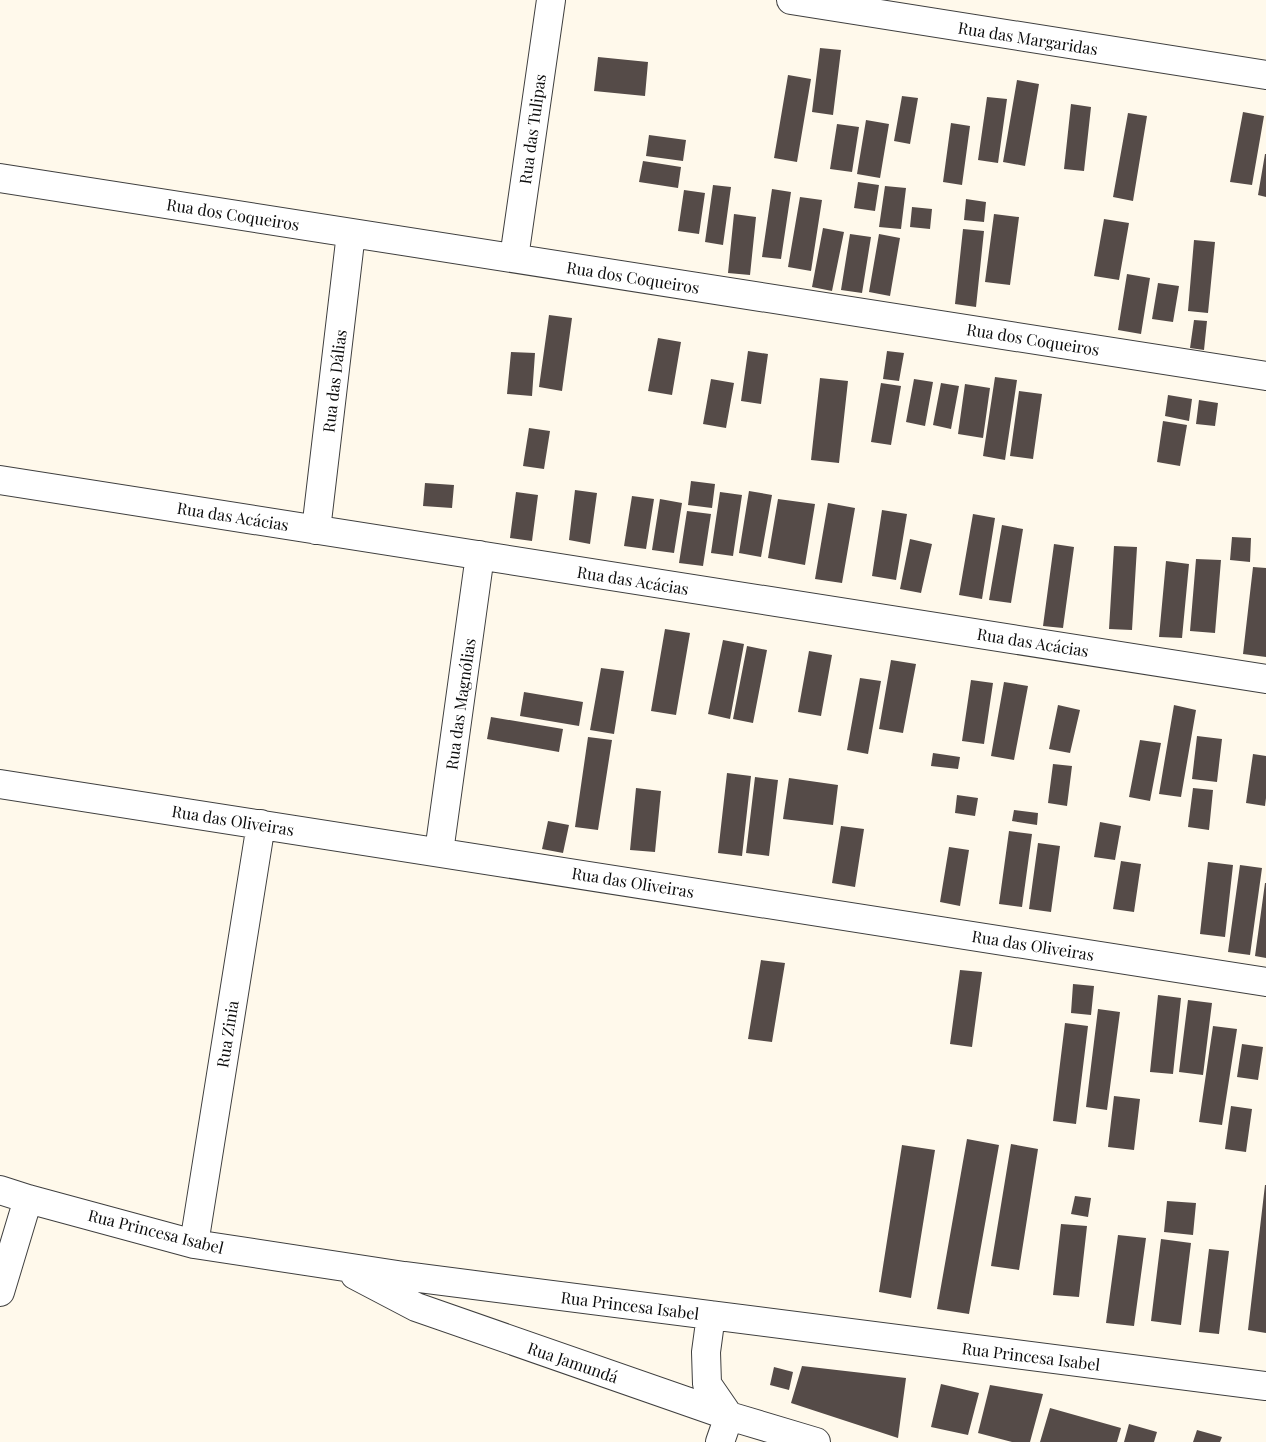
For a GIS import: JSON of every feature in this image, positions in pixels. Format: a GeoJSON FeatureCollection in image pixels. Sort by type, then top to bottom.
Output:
{"type":"FeatureCollection","features":[{"type":"Feature","properties":{"kind":"street","name":"Rua das Tulipas"},"geometry":{"type":"LineString","coordinates":[[514,258],[551,0]]}},
{"type":"Feature","properties":{"kind":"street","name":"Rua das Margaridas"},"geometry":{"type":"LineString","coordinates":[[791,0],[1266,75]]}},
{"type":"Feature","properties":{"kind":"street","name":"Rua dos Coqueiros"},"geometry":{"type":"LineString","coordinates":[[0,178],[1266,376]]}},
{"type":"Feature","properties":{"kind":"street","name":"Rua das Dálias"},"geometry":{"type":"LineString","coordinates":[[316,530],[351,233]]}},
{"type":"Feature","properties":{"kind":"street","name":"Rua das Acácias"},"geometry":{"type":"LineString","coordinates":[[0,480],[1266,679]]}},
{"type":"Feature","properties":{"kind":"street","name":"Rua das Magnólias"},"geometry":{"type":"LineString","coordinates":[[439,852],[480,556]]}},
{"type":"Feature","properties":{"kind":"street","name":"Rua das Oliveiras"},"geometry":{"type":"LineString","coordinates":[[0,784],[1266,982]]}},
{"type":"Feature","properties":{"kind":"street","name":"Rua Zinia"},"geometry":{"type":"LineString","coordinates":[[194,1244],[260,824]]}},
{"type":"Feature","properties":{"kind":"street","name":"Rua Princesa Isabel"},"geometry":{"type":"LineString","coordinates":[[0,1190],[194,1244],[336,1266],[1266,1386]]}},
{"type":"Feature","properties":{"kind":"street"},"geometry":{"type":"LineString","coordinates":[[0,1292],[28,1199]]}},
{"type":"Feature","properties":{"kind":"street","name":"Rua Jamundá"},"geometry":{"type":"LineString","coordinates":[[336,1266],[416,1307],[728,1416],[816,1442]]}},
{"type":"Feature","properties":{"kind":"street"},"geometry":{"type":"LineString","coordinates":[[711,1315],[706,1352],[707,1384],[728,1416],[720,1442]]}},
{"type":"Feature","properties":{"kind":"building"},"geometry":{"type":"Polygon","coordinates":[[[820,48],[841,50],[833,115],[812,112],[820,48]]]}},
{"type":"Feature","properties":{"kind":"building"},"geometry":{"type":"Polygon","coordinates":[[[598,57],[648,62],[645,96],[594,91],[598,57]]]}},
{"type":"Feature","properties":{"kind":"building"},"geometry":{"type":"Polygon","coordinates":[[[788,75],[811,79],[797,162],[774,158],[788,75]]]}},
{"type":"Feature","properties":{"kind":"building"},"geometry":{"type":"Polygon","coordinates":[[[1017,80],[1039,84],[1025,166],[1003,162],[1017,80]]]}},
{"type":"Feature","properties":{"kind":"building"},"geometry":{"type":"Polygon","coordinates":[[[902,96],[918,98],[910,144],[894,141],[902,96]]]}},
{"type":"Feature","properties":{"kind":"building"},"geometry":{"type":"Polygon","coordinates":[[[987,97],[1007,99],[998,163],[978,160],[987,97]]]}},
{"type":"Feature","properties":{"kind":"building"},"geometry":{"type":"Polygon","coordinates":[[[1071,104],[1091,107],[1084,171],[1064,169],[1071,104]]]}},
{"type":"Feature","properties":{"kind":"building"},"geometry":{"type":"Polygon","coordinates":[[[1243,112],[1264,116],[1252,185],[1230,182],[1243,112]]]}},
{"type":"Feature","properties":{"kind":"building"},"geometry":{"type":"Polygon","coordinates":[[[1128,113],[1147,116],[1133,201],[1113,197],[1128,113]]]}},
{"type":"Feature","properties":{"kind":"building"},"geometry":{"type":"Polygon","coordinates":[[[866,120],[889,124],[880,178],[857,174],[866,120]]]}},
{"type":"Feature","properties":{"kind":"building"},"geometry":{"type":"Polygon","coordinates":[[[951,123],[970,126],[962,185],[943,182],[951,123]]]}},
{"type":"Feature","properties":{"kind":"building"},"geometry":{"type":"Polygon","coordinates":[[[837,124],[859,127],[852,172],[830,169],[837,124]]]}},
{"type":"Feature","properties":{"kind":"building"},"geometry":{"type":"Polygon","coordinates":[[[649,135],[686,140],[683,161],[646,156],[649,135]]]}},
{"type":"Feature","properties":{"kind":"building"},"geometry":{"type":"Polygon","coordinates":[[[1266,154],[1266,197],[1258,195],[1266,154]]]}},
{"type":"Feature","properties":{"kind":"building"},"geometry":{"type":"Polygon","coordinates":[[[643,161],[681,167],[678,188],[639,182],[643,161]]]}},
{"type":"Feature","properties":{"kind":"building"},"geometry":{"type":"Polygon","coordinates":[[[858,182],[879,185],[875,211],[854,208],[858,182]]]}},
{"type":"Feature","properties":{"kind":"building"},"geometry":{"type":"Polygon","coordinates":[[[713,185],[731,187],[723,245],[705,242],[713,185]]]}},
{"type":"Feature","properties":{"kind":"building"},"geometry":{"type":"Polygon","coordinates":[[[885,186],[906,188],[901,229],[879,227],[885,186]]]}},
{"type":"Feature","properties":{"kind":"building"},"geometry":{"type":"Polygon","coordinates":[[[772,189],[791,192],[781,259],[762,257],[772,189]]]}},
{"type":"Feature","properties":{"kind":"building"},"geometry":{"type":"Polygon","coordinates":[[[684,190],[705,193],[699,234],[678,231],[684,190]]]}},
{"type":"Feature","properties":{"kind":"building"},"geometry":{"type":"Polygon","coordinates":[[[800,197],[822,200],[811,271],[788,267],[800,197]]]}},
{"type":"Feature","properties":{"kind":"building"},"geometry":{"type":"Polygon","coordinates":[[[966,199],[986,202],[984,222],[964,220],[966,199]]]}},
{"type":"Feature","properties":{"kind":"building"},"geometry":{"type":"Polygon","coordinates":[[[912,207],[932,209],[930,229],[910,227],[912,207]]]}},
{"type":"Feature","properties":{"kind":"building"},"geometry":{"type":"Polygon","coordinates":[[[734,214],[756,217],[750,275],[728,273],[734,214]]]}},
{"type":"Feature","properties":{"kind":"building"},"geometry":{"type":"Polygon","coordinates":[[[994,214],[1019,217],[1010,285],[985,282],[994,214]]]}},
{"type":"Feature","properties":{"kind":"building"},"geometry":{"type":"Polygon","coordinates":[[[1104,219],[1129,223],[1119,280],[1094,276],[1104,219]]]}},
{"type":"Feature","properties":{"kind":"building"},"geometry":{"type":"Polygon","coordinates":[[[823,228],[844,232],[832,291],[812,287],[823,228]]]}},
{"type":"Feature","properties":{"kind":"building"},"geometry":{"type":"Polygon","coordinates":[[[963,229],[984,231],[976,307],[955,304],[963,229]]]}},
{"type":"Feature","properties":{"kind":"building"},"geometry":{"type":"Polygon","coordinates":[[[850,234],[871,237],[862,293],[841,290],[850,234]]]}},
{"type":"Feature","properties":{"kind":"building"},"geometry":{"type":"Polygon","coordinates":[[[879,234],[900,238],[890,296],[869,292],[879,234]]]}},
{"type":"Feature","properties":{"kind":"building"},"geometry":{"type":"Polygon","coordinates":[[[1194,240],[1215,242],[1208,313],[1188,311],[1194,240]]]}},
{"type":"Feature","properties":{"kind":"building"},"geometry":{"type":"Polygon","coordinates":[[[1127,274],[1150,278],[1141,334],[1118,330],[1127,274]]]}},
{"type":"Feature","properties":{"kind":"building"},"geometry":{"type":"Polygon","coordinates":[[[1158,283],[1179,286],[1173,322],[1152,319],[1158,283]]]}},
{"type":"Feature","properties":{"kind":"building"},"geometry":{"type":"Polygon","coordinates":[[[549,315],[572,318],[562,391],[539,387],[549,315]]]}},
{"type":"Feature","properties":{"kind":"building"},"geometry":{"type":"Polygon","coordinates":[[[1194,320],[1207,321],[1204,350],[1190,348],[1194,320]]]}},
{"type":"Feature","properties":{"kind":"building"},"geometry":{"type":"Polygon","coordinates":[[[658,338],[681,342],[672,395],[648,391],[658,338]]]}},
{"type":"Feature","properties":{"kind":"building"},"geometry":{"type":"Polygon","coordinates":[[[748,351],[768,354],[761,404],[741,401],[748,351]]]}},
{"type":"Feature","properties":{"kind":"building"},"geometry":{"type":"Polygon","coordinates":[[[887,351],[904,353],[899,381],[883,379],[887,351]]]}},
{"type":"Feature","properties":{"kind":"building"},"geometry":{"type":"Polygon","coordinates":[[[511,352],[535,353],[532,396],[507,394],[511,352]]]}},
{"type":"Feature","properties":{"kind":"building"},"geometry":{"type":"Polygon","coordinates":[[[995,377],[1017,380],[1005,460],[983,456],[995,377]]]}},
{"type":"Feature","properties":{"kind":"building"},"geometry":{"type":"Polygon","coordinates":[[[820,378],[848,381],[839,463],[811,460],[820,378]]]}},
{"type":"Feature","properties":{"kind":"building"},"geometry":{"type":"Polygon","coordinates":[[[711,379],[734,383],[726,428],[703,424],[711,379]]]}},
{"type":"Feature","properties":{"kind":"building"},"geometry":{"type":"Polygon","coordinates":[[[914,379],[933,382],[925,426],[906,422],[914,379]]]}},
{"type":"Feature","properties":{"kind":"building"},"geometry":{"type":"Polygon","coordinates":[[[881,383],[901,386],[891,445],[871,442],[881,383]]]}},
{"type":"Feature","properties":{"kind":"building"},"geometry":{"type":"Polygon","coordinates":[[[941,383],[959,386],[951,429],[933,425],[941,383]]]}},
{"type":"Feature","properties":{"kind":"building"},"geometry":{"type":"Polygon","coordinates":[[[965,384],[990,388],[983,438],[958,434],[965,384]]]}},
{"type":"Feature","properties":{"kind":"building"},"geometry":{"type":"Polygon","coordinates":[[[1019,391],[1042,394],[1033,459],[1010,456],[1019,391]]]}},
{"type":"Feature","properties":{"kind":"building"},"geometry":{"type":"Polygon","coordinates":[[[1168,395],[1192,399],[1189,421],[1165,416],[1168,395]]]}},
{"type":"Feature","properties":{"kind":"building"},"geometry":{"type":"Polygon","coordinates":[[[1199,400],[1218,403],[1215,426],[1196,424],[1199,400]]]}},
{"type":"Feature","properties":{"kind":"building"},"geometry":{"type":"Polygon","coordinates":[[[1163,421],[1187,425],[1180,466],[1157,462],[1163,421]]]}},
{"type":"Feature","properties":{"kind":"building"},"geometry":{"type":"Polygon","coordinates":[[[529,428],[550,431],[544,469],[523,466],[529,428]]]}},
{"type":"Feature","properties":{"kind":"building"},"geometry":{"type":"Polygon","coordinates":[[[691,481],[715,484],[712,508],[688,505],[691,481]]]}},
{"type":"Feature","properties":{"kind":"building"},"geometry":{"type":"Polygon","coordinates":[[[425,483],[454,485],[452,508],[423,506],[425,483]]]}},
{"type":"Feature","properties":{"kind":"building"},"geometry":{"type":"Polygon","coordinates":[[[575,490],[597,493],[590,544],[569,540],[575,490]]]}},
{"type":"Feature","properties":{"kind":"building"},"geometry":{"type":"Polygon","coordinates":[[[749,491],[772,495],[761,557],[739,553],[749,491]]]}},
{"type":"Feature","properties":{"kind":"building"},"geometry":{"type":"Polygon","coordinates":[[[516,492],[538,495],[532,541],[510,538],[516,492]]]}},
{"type":"Feature","properties":{"kind":"building"},"geometry":{"type":"Polygon","coordinates":[[[720,492],[742,495],[733,556],[711,553],[720,492]]]}},
{"type":"Feature","properties":{"kind":"building"},"geometry":{"type":"Polygon","coordinates":[[[632,496],[654,499],[646,549],[624,546],[632,496]]]}},
{"type":"Feature","properties":{"kind":"building"},"geometry":{"type":"Polygon","coordinates":[[[660,499],[682,503],[674,553],[652,550],[660,499]]]}},
{"type":"Feature","properties":{"kind":"building"},"geometry":{"type":"Polygon","coordinates":[[[778,499],[815,504],[805,565],[768,558],[778,499]]]}},
{"type":"Feature","properties":{"kind":"building"},"geometry":{"type":"Polygon","coordinates":[[[828,503],[855,508],[842,583],[815,579],[828,503]]]}},
{"type":"Feature","properties":{"kind":"building"},"geometry":{"type":"Polygon","coordinates":[[[882,510],[907,514],[896,580],[872,576],[882,510]]]}},
{"type":"Feature","properties":{"kind":"building"},"geometry":{"type":"Polygon","coordinates":[[[687,511],[711,514],[703,566],[679,563],[687,511]]]}},
{"type":"Feature","properties":{"kind":"building"},"geometry":{"type":"Polygon","coordinates":[[[973,514],[995,518],[982,599],[959,595],[973,514]]]}},
{"type":"Feature","properties":{"kind":"building"},"geometry":{"type":"Polygon","coordinates":[[[1002,525],[1023,529],[1011,603],[989,600],[1002,525]]]}},
{"type":"Feature","properties":{"kind":"building"},"geometry":{"type":"Polygon","coordinates":[[[1232,537],[1251,538],[1250,562],[1230,560],[1232,537]]]}},
{"type":"Feature","properties":{"kind":"building"},"geometry":{"type":"Polygon","coordinates":[[[910,539],[932,544],[921,593],[900,589],[910,539]]]}},
{"type":"Feature","properties":{"kind":"building"},"geometry":{"type":"Polygon","coordinates":[[[1054,544],[1074,547],[1063,628],[1043,626],[1054,544]]]}},
{"type":"Feature","properties":{"kind":"building"},"geometry":{"type":"Polygon","coordinates":[[[1114,546],[1137,547],[1132,630],[1109,629],[1114,546]]]}},
{"type":"Feature","properties":{"kind":"building"},"geometry":{"type":"Polygon","coordinates":[[[1196,559],[1221,560],[1215,633],[1190,631],[1196,559]]]}},
{"type":"Feature","properties":{"kind":"building"},"geometry":{"type":"Polygon","coordinates":[[[1166,561],[1189,564],[1182,638],[1159,637],[1166,561]]]}},
{"type":"Feature","properties":{"kind":"building"},"geometry":{"type":"Polygon","coordinates":[[[1253,567],[1266,568],[1266,657],[1243,654],[1253,567]]]}},
{"type":"Feature","properties":{"kind":"building"},"geometry":{"type":"Polygon","coordinates":[[[665,629],[690,633],[676,715],[651,711],[665,629]]]}},
{"type":"Feature","properties":{"kind":"building"},"geometry":{"type":"Polygon","coordinates":[[[723,640],[744,644],[730,719],[708,714],[723,640]]]}},
{"type":"Feature","properties":{"kind":"building"},"geometry":{"type":"Polygon","coordinates":[[[747,646],[767,650],[753,723],[733,719],[747,646]]]}},
{"type":"Feature","properties":{"kind":"building"},"geometry":{"type":"Polygon","coordinates":[[[809,651],[832,655],[821,716],[798,712],[809,651]]]}},
{"type":"Feature","properties":{"kind":"building"},"geometry":{"type":"Polygon","coordinates":[[[891,660],[916,664],[903,733],[879,729],[891,660]]]}},
{"type":"Feature","properties":{"kind":"building"},"geometry":{"type":"Polygon","coordinates":[[[601,668],[624,671],[614,734],[590,730],[601,668]]]}},
{"type":"Feature","properties":{"kind":"building"},"geometry":{"type":"Polygon","coordinates":[[[860,678],[881,681],[868,754],[847,750],[860,678]]]}},
{"type":"Feature","properties":{"kind":"building"},"geometry":{"type":"Polygon","coordinates":[[[971,680],[993,683],[984,744],[962,741],[971,680]]]}},
{"type":"Feature","properties":{"kind":"building"},"geometry":{"type":"Polygon","coordinates":[[[1004,682],[1028,686],[1014,760],[991,756],[1004,682]]]}},
{"type":"Feature","properties":{"kind":"building"},"geometry":{"type":"Polygon","coordinates":[[[524,692],[583,702],[579,726],[520,716],[524,692]]]}},
{"type":"Feature","properties":{"kind":"building"},"geometry":{"type":"Polygon","coordinates":[[[1058,705],[1080,710],[1070,753],[1049,749],[1058,705]]]}},
{"type":"Feature","properties":{"kind":"building"},"geometry":{"type":"Polygon","coordinates":[[[1174,705],[1196,710],[1181,797],[1159,794],[1174,705]]]}},
{"type":"Feature","properties":{"kind":"building"},"geometry":{"type":"Polygon","coordinates":[[[491,717],[563,729],[559,752],[487,739],[491,717]]]}},
{"type":"Feature","properties":{"kind":"building"},"geometry":{"type":"Polygon","coordinates":[[[1197,736],[1222,739],[1217,782],[1192,779],[1197,736]]]}},
{"type":"Feature","properties":{"kind":"building"},"geometry":{"type":"Polygon","coordinates":[[[588,737],[612,740],[598,830],[575,827],[588,737]]]}},
{"type":"Feature","properties":{"kind":"building"},"geometry":{"type":"Polygon","coordinates":[[[1140,740],[1161,743],[1150,801],[1129,797],[1140,740]]]}},
{"type":"Feature","properties":{"kind":"building"},"geometry":{"type":"Polygon","coordinates":[[[933,753],[960,757],[958,769],[931,766],[933,753]]]}},
{"type":"Feature","properties":{"kind":"building"},"geometry":{"type":"Polygon","coordinates":[[[1253,754],[1266,756],[1265,806],[1246,803],[1253,754]]]}},
{"type":"Feature","properties":{"kind":"building"},"geometry":{"type":"Polygon","coordinates":[[[1053,764],[1072,766],[1067,806],[1048,803],[1053,764]]]}},
{"type":"Feature","properties":{"kind":"building"},"geometry":{"type":"Polygon","coordinates":[[[727,773],[751,776],[742,856],[718,853],[727,773]]]}},
{"type":"Feature","properties":{"kind":"building"},"geometry":{"type":"Polygon","coordinates":[[[755,777],[778,780],[769,856],[746,853],[755,777]]]}},
{"type":"Feature","properties":{"kind":"building"},"geometry":{"type":"Polygon","coordinates":[[[789,778],[838,785],[833,825],[783,819],[789,778]]]}},
{"type":"Feature","properties":{"kind":"building"},"geometry":{"type":"Polygon","coordinates":[[[636,788],[661,791],[655,852],[630,850],[636,788]]]}},
{"type":"Feature","properties":{"kind":"building"},"geometry":{"type":"Polygon","coordinates":[[[1193,788],[1213,790],[1209,830],[1188,827],[1193,788]]]}},
{"type":"Feature","properties":{"kind":"building"},"geometry":{"type":"Polygon","coordinates":[[[957,795],[978,798],[975,816],[955,813],[957,795]]]}},
{"type":"Feature","properties":{"kind":"building"},"geometry":{"type":"Polygon","coordinates":[[[1014,810],[1038,813],[1037,825],[1012,821],[1014,810]]]}},
{"type":"Feature","properties":{"kind":"building"},"geometry":{"type":"Polygon","coordinates":[[[548,821],[569,825],[563,853],[542,849],[548,821]]]}},
{"type":"Feature","properties":{"kind":"building"},"geometry":{"type":"Polygon","coordinates":[[[1100,822],[1121,826],[1115,860],[1094,857],[1100,822]]]}},
{"type":"Feature","properties":{"kind":"building"},"geometry":{"type":"Polygon","coordinates":[[[841,826],[864,829],[855,887],[832,883],[841,826]]]}},
{"type":"Feature","properties":{"kind":"building"},"geometry":{"type":"Polygon","coordinates":[[[1009,831],[1032,834],[1022,907],[999,904],[1009,831]]]}},
{"type":"Feature","properties":{"kind":"building"},"geometry":{"type":"Polygon","coordinates":[[[1038,843],[1060,846],[1051,912],[1029,909],[1038,843]]]}},
{"type":"Feature","properties":{"kind":"building"},"geometry":{"type":"Polygon","coordinates":[[[949,847],[969,850],[960,906],[940,902],[949,847]]]}},
{"type":"Feature","properties":{"kind":"building"},"geometry":{"type":"Polygon","coordinates":[[[1121,861],[1141,864],[1134,912],[1113,909],[1121,861]]]}},
{"type":"Feature","properties":{"kind":"building"},"geometry":{"type":"Polygon","coordinates":[[[1208,862],[1233,865],[1225,937],[1200,934],[1208,862]]]}},
{"type":"Feature","properties":{"kind":"building"},"geometry":{"type":"Polygon","coordinates":[[[1240,865],[1262,868],[1250,955],[1228,952],[1240,865]]]}},
{"type":"Feature","properties":{"kind":"building"},"geometry":{"type":"Polygon","coordinates":[[[1266,883],[1266,958],[1255,956],[1266,883]]]}},
{"type":"Feature","properties":{"kind":"building"},"geometry":{"type":"Polygon","coordinates":[[[761,960],[785,963],[772,1042],[748,1039],[761,960]]]}},
{"type":"Feature","properties":{"kind":"building"},"geometry":{"type":"Polygon","coordinates":[[[960,970],[982,972],[972,1047],[950,1044],[960,970]]]}},
{"type":"Feature","properties":{"kind":"building"},"geometry":{"type":"Polygon","coordinates":[[[1073,984],[1094,986],[1091,1015],[1071,1013],[1073,984]]]}},
{"type":"Feature","properties":{"kind":"building"},"geometry":{"type":"Polygon","coordinates":[[[1158,995],[1181,998],[1173,1074],[1150,1072],[1158,995]]]}},
{"type":"Feature","properties":{"kind":"building"},"geometry":{"type":"Polygon","coordinates":[[[1188,1000],[1212,1003],[1203,1075],[1179,1072],[1188,1000]]]}},
{"type":"Feature","properties":{"kind":"building"},"geometry":{"type":"Polygon","coordinates":[[[1098,1009],[1120,1012],[1107,1110],[1086,1107],[1098,1009]]]}},
{"type":"Feature","properties":{"kind":"building"},"geometry":{"type":"Polygon","coordinates":[[[1065,1023],[1088,1026],[1076,1124],[1053,1121],[1065,1023]]]}},
{"type":"Feature","properties":{"kind":"building"},"geometry":{"type":"Polygon","coordinates":[[[1213,1026],[1237,1029],[1222,1125],[1199,1122],[1213,1026]]]}},
{"type":"Feature","properties":{"kind":"building"},"geometry":{"type":"Polygon","coordinates":[[[1242,1044],[1263,1047],[1258,1080],[1237,1077],[1242,1044]]]}},
{"type":"Feature","properties":{"kind":"building"},"geometry":{"type":"Polygon","coordinates":[[[1114,1096],[1140,1099],[1134,1150],[1108,1147],[1114,1096]]]}},
{"type":"Feature","properties":{"kind":"building"},"geometry":{"type":"Polygon","coordinates":[[[1231,1106],[1252,1109],[1246,1152],[1225,1149],[1231,1106]]]}},
{"type":"Feature","properties":{"kind":"building"},"geometry":{"type":"Polygon","coordinates":[[[967,1139],[999,1145],[969,1314],[937,1309],[967,1139]]]}},
{"type":"Feature","properties":{"kind":"building"},"geometry":{"type":"Polygon","coordinates":[[[1011,1144],[1038,1149],[1019,1270],[991,1266],[1011,1144]]]}},
{"type":"Feature","properties":{"kind":"building"},"geometry":{"type":"Polygon","coordinates":[[[902,1145],[935,1150],[911,1298],[879,1292],[902,1145]]]}},
{"type":"Feature","properties":{"kind":"building"},"geometry":{"type":"Polygon","coordinates":[[[1266,1185],[1266,1333],[1248,1330],[1266,1185]]]}},
{"type":"Feature","properties":{"kind":"building"},"geometry":{"type":"Polygon","coordinates":[[[1075,1196],[1091,1198],[1088,1217],[1071,1214],[1075,1196]]]}},
{"type":"Feature","properties":{"kind":"building"},"geometry":{"type":"Polygon","coordinates":[[[1167,1201],[1196,1203],[1193,1235],[1164,1232],[1167,1201]]]}},
{"type":"Feature","properties":{"kind":"building"},"geometry":{"type":"Polygon","coordinates":[[[1061,1224],[1087,1226],[1079,1297],[1053,1295],[1061,1224]]]}},
{"type":"Feature","properties":{"kind":"building"},"geometry":{"type":"Polygon","coordinates":[[[1118,1235],[1146,1238],[1134,1326],[1106,1323],[1118,1235]]]}},
{"type":"Feature","properties":{"kind":"building"},"geometry":{"type":"Polygon","coordinates":[[[1161,1239],[1191,1243],[1181,1325],[1151,1321],[1161,1239]]]}},
{"type":"Feature","properties":{"kind":"building"},"geometry":{"type":"Polygon","coordinates":[[[1209,1249],[1229,1251],[1219,1334],[1199,1332],[1209,1249]]]}},
{"type":"Feature","properties":{"kind":"building"},"geometry":{"type":"Polygon","coordinates":[[[802,1366],[906,1378],[898,1438],[791,1403],[802,1366]]]}},
{"type":"Feature","properties":{"kind":"building"},"geometry":{"type":"Polygon","coordinates":[[[774,1367],[793,1372],[789,1390],[770,1385],[774,1367]]]}},
{"type":"Feature","properties":{"kind":"building"},"geometry":{"type":"Polygon","coordinates":[[[941,1384],[979,1393],[968,1435],[931,1427],[941,1384]]]}},
{"type":"Feature","properties":{"kind":"building"},"geometry":{"type":"Polygon","coordinates":[[[990,1385],[1043,1394],[1030,1442],[1012,1442],[978,1433],[990,1385]]]}},
{"type":"Feature","properties":{"kind":"building"},"geometry":{"type":"Polygon","coordinates":[[[1050,1408],[1121,1428],[1117,1442],[1040,1442],[1050,1408]]]}},
{"type":"Feature","properties":{"kind":"building"},"geometry":{"type":"Polygon","coordinates":[[[1129,1424],[1157,1432],[1154,1442],[1124,1442],[1129,1424]]]}},
{"type":"Feature","properties":{"kind":"building"},"geometry":{"type":"Polygon","coordinates":[[[1197,1430],[1222,1437],[1220,1442],[1193,1442],[1197,1430]]]}}]}
